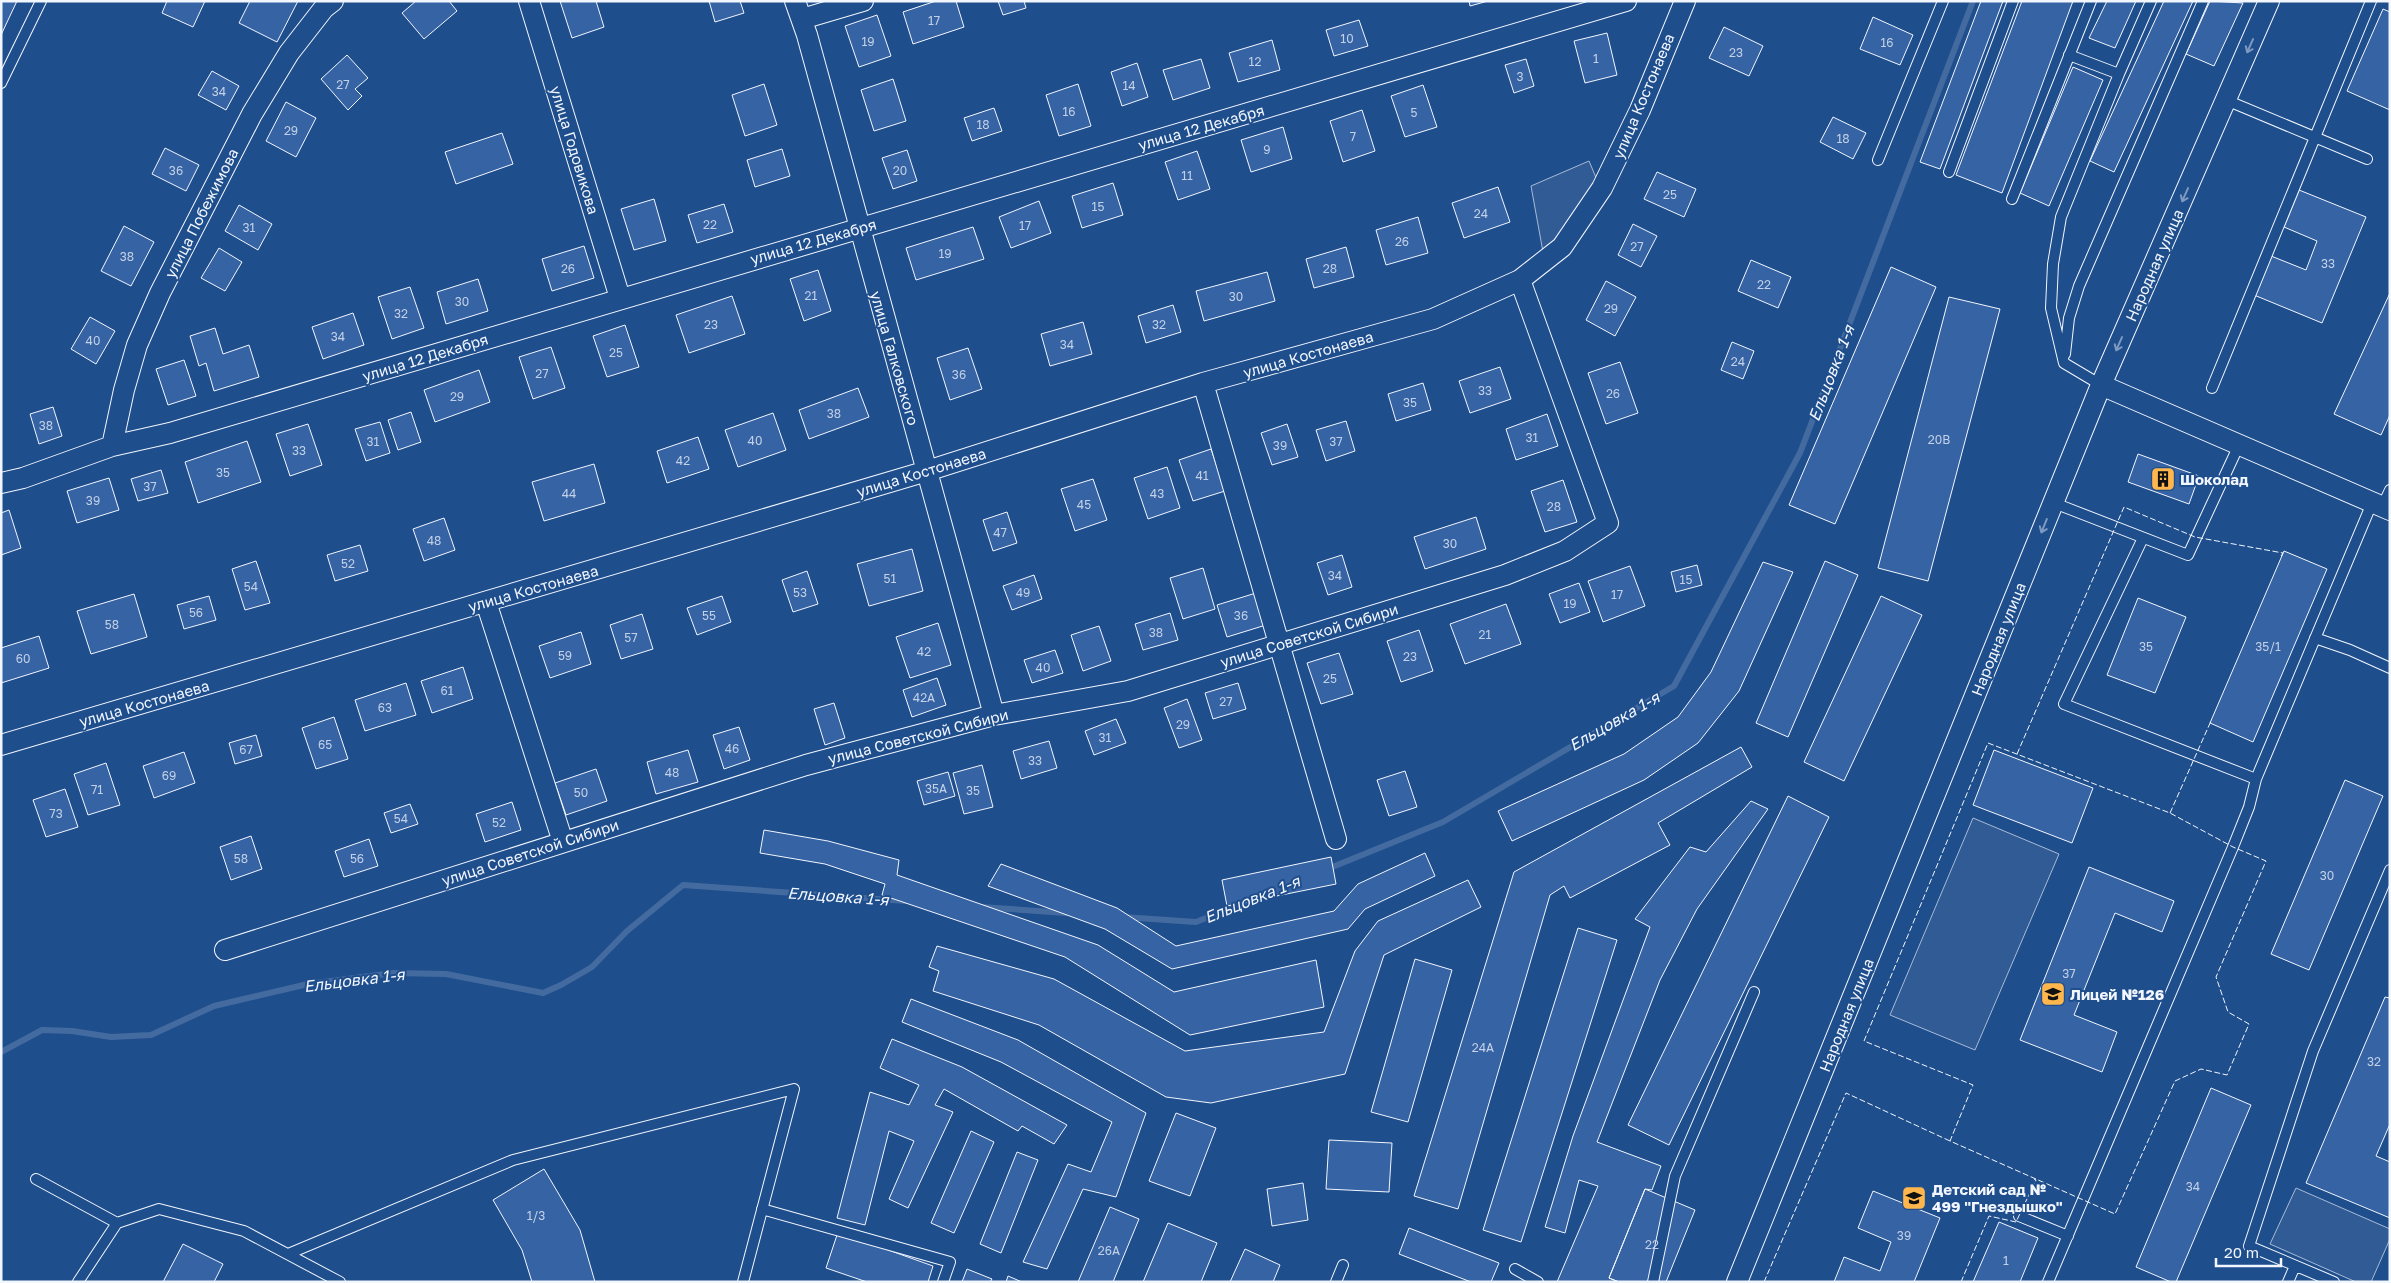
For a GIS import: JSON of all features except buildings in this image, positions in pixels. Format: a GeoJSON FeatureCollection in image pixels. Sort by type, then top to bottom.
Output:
{"type":"FeatureCollection","features":[{"type":"Feature","properties":{"kind":"street","name":"улица Побежимова"},"geometry":{"type":"LineString","coordinates":[[112,446],[124,390],[137,345],[160,293],[262,99],[289,53],[324,8],[333,1]]}},
{"type":"Feature","properties":{"kind":"street","name":"улица Годовикова"},"geometry":{"type":"LineString","coordinates":[[530,1],[620,298]]}},
{"type":"Feature","properties":{"kind":"street"},"geometry":{"type":"LineString","coordinates":[[799,10],[863,1]]}},
{"type":"Feature","properties":{"kind":"street","name":"улица 12 Декабря"},"geometry":{"type":"LineString","coordinates":[[1,483],[23,478],[112,446],[170,433],[1626,1]]}},
{"type":"Feature","properties":{"kind":"street","name":"улица Костонаева"},"geometry":{"type":"LineString","coordinates":[[1,745],[927,471],[1203,383],[1433,319],[1520,280],[1562,247],[1602,188],[1640,110],[1684,1]]}},
{"type":"Feature","properties":{"kind":"street","name":"Народная улица"},"geometry":{"type":"LineString","coordinates":[[1737,1282],[2101,385],[2269,1]]}},
{"type":"Feature","properties":{"kind":"street","name":"улица Галковского"},"geometry":{"type":"LineString","coordinates":[[799,10],[994,715]]}},
{"type":"Feature","properties":{"kind":"street","name":"улица Советской Сибири"},"geometry":{"type":"LineString","coordinates":[[225,950],[806,764],[994,715],[1128,691],[1505,575],[1565,551],[1608,523],[1520,280]]}},
{"type":"Feature","properties":{"kind":"street"},"geometry":{"type":"LineString","coordinates":[[1203,383],[1336,839]]}},
{"type":"Feature","properties":{"kind":"street"},"geometry":{"type":"LineString","coordinates":[[2101,385],[2239,445],[2383,503]]}},
{"type":"Feature","properties":{"kind":"street"},"geometry":{"type":"LineString","coordinates":[[486,602],[563,842]]}},
{"type":"Feature","properties":{"kind":"lane"},"geometry":{"type":"LineString","coordinates":[[1,83],[41,1]]}},
{"type":"Feature","properties":{"kind":"lane"},"geometry":{"type":"LineString","coordinates":[[1878,160],[1942,1]]}},
{"type":"Feature","properties":{"kind":"lane"},"geometry":{"type":"LineString","coordinates":[[1949,172],[2013,1]]}},
{"type":"Feature","properties":{"kind":"lane"},"geometry":{"type":"LineString","coordinates":[[2012,199],[2091,1]]}},
{"type":"Feature","properties":{"kind":"lane"},"geometry":{"type":"LineString","coordinates":[[2101,385],[2064,363],[2052,308],[2052,264],[2061,217],[2118,74],[2151,1]]}},
{"type":"Feature","properties":{"kind":"lane"},"geometry":{"type":"LineString","coordinates":[[2064,363],[2069,318],[2079,286],[2203,1]]}},
{"type":"Feature","properties":{"kind":"lane"},"geometry":{"type":"LineString","coordinates":[[2212,388],[2371,1]]}},
{"type":"Feature","properties":{"kind":"lane"},"geometry":{"type":"LineString","coordinates":[[2069,55],[2118,74]]}},
{"type":"Feature","properties":{"kind":"lane"},"geometry":{"type":"LineString","coordinates":[[2226,100],[2368,158]]}},
{"type":"Feature","properties":{"kind":"lane"},"geometry":{"type":"LineString","coordinates":[[2054,502],[2188,555],[2239,445]]}},
{"type":"Feature","properties":{"kind":"lane"},"geometry":{"type":"LineString","coordinates":[[2048,1282],[2233,847],[2249,807],[2256,780],[2315,638],[2383,503]]}},
{"type":"Feature","properties":{"kind":"lane"},"geometry":{"type":"LineString","coordinates":[[2143,538],[2064,704],[2256,780]]}},
{"type":"Feature","properties":{"kind":"lane"},"geometry":{"type":"LineString","coordinates":[[2315,638],[2350,650],[2390,668]]}},
{"type":"Feature","properties":{"kind":"lane"},"geometry":{"type":"LineString","coordinates":[[2334,1282],[2249,1246],[2312,1051],[2389,876]]}},
{"type":"Feature","properties":{"kind":"lane"},"geometry":{"type":"LineString","coordinates":[[1653,1282],[1675,1176],[1754,992]]}},
{"type":"Feature","properties":{"kind":"lane"},"geometry":{"type":"LineString","coordinates":[[288,1254],[513,1160],[794,1089],[743,1282]]}},
{"type":"Feature","properties":{"kind":"lane"},"geometry":{"type":"LineString","coordinates":[[36,1179],[117,1224]]}},
{"type":"Feature","properties":{"kind":"lane"},"geometry":{"type":"LineString","coordinates":[[78,1282],[117,1224],[159,1209],[244,1232],[340,1282]]}},
{"type":"Feature","properties":{"kind":"lane"},"geometry":{"type":"LineString","coordinates":[[762,1209],[950,1262],[943,1282]]}},
{"type":"Feature","properties":{"kind":"lane"},"geometry":{"type":"LineString","coordinates":[[2019,1216],[2068,1236]]}},
{"type":"Feature","properties":{"kind":"lane"},"geometry":{"type":"LineString","coordinates":[[1336,1282],[1343,1265]]}},
{"type":"Feature","properties":{"kind":"lane"},"geometry":{"type":"LineString","coordinates":[[2288,1282],[2295,1266]]}},
{"type":"Feature","properties":{"kind":"lane"},"geometry":{"type":"LineString","coordinates":[[1516,1269],[1538,1282]]}},
{"type":"Feature","properties":{"kind":"shaded area"},"geometry":{"type":"Polygon","coordinates":[[[1589,161],[1597,180],[1575,217],[1543,252],[1531,186],[1589,161]]]}},
{"type":"Feature","properties":{"kind":"shaded area"},"geometry":{"type":"Polygon","coordinates":[[[1973,818],[2059,854],[1975,1050],[1890,1015],[1973,818]]]}},
{"type":"Feature","properties":{"kind":"shaded area"},"geometry":{"type":"Polygon","coordinates":[[[2296,1188],[2390,1229],[2390,1239],[2371,1282],[2356,1282],[2270,1244],[2296,1188]]]}},
{"type":"Feature","properties":{"kind":"waterway","name":"Ельцовка 1-я"},"geometry":{"type":"LineString","coordinates":[[1325,870],[1443,822],[1674,686],[1800,453],[1973,1]]}},
{"type":"Feature","properties":{"kind":"waterway","name":"Ельцовка 1-я"},"geometry":{"type":"LineString","coordinates":[[1,1052],[42,1030],[72,1031],[111,1037],[151,1035],[214,1006],[308,984],[393,973],[446,974],[543,993],[592,967],[627,931],[683,885],[906,901]]}},
{"type":"Feature","properties":{"kind":"waterway","name":"Ельцовка 1-я"},"geometry":{"type":"LineString","coordinates":[[1123,917],[1196,922],[1251,900]]}},
{"type":"Feature","properties":{"kind":"waterway","name":"Ельцовка 1-я"},"geometry":{"type":"LineString","coordinates":[[981,907],[1066,913]]}},
{"type":"Feature","properties":{"kind":"fence"},"geometry":{"type":"LineString","coordinates":[[2017,754],[2124,507],[2195,537],[2283,553],[2281,556]]}},
{"type":"Feature","properties":{"kind":"fence"},"geometry":{"type":"LineString","coordinates":[[2170,813],[2211,721]]}},
{"type":"Feature","properties":{"kind":"fence"},"geometry":{"type":"LineString","coordinates":[[1988,743],[2170,813],[2233,847],[2266,861],[2216,977],[2228,1012],[2249,1024],[2227,1075],[2201,1069],[2175,1081],[2115,1214],[1950,1141],[1973,1085],[1864,1041],[1988,743]]}},
{"type":"Feature","properties":{"kind":"fence"},"geometry":{"type":"LineString","coordinates":[[1764,1282],[1846,1093],[1950,1141]]}},
{"type":"Feature","properties":{"kind":"fence"},"geometry":{"type":"LineString","coordinates":[[1961,1282],[1989,1216],[2016,1222],[2036,1180],[2034,1179]]}},
{"type":"Feature","properties":{"kind":"place","name":"Шоколад"},"geometry":{"type":"Point","coordinates":[2163,479]}},
{"type":"Feature","properties":{"kind":"place","name":"Лицей №126"},"geometry":{"type":"Point","coordinates":[2053,994]}},
{"type":"Feature","properties":{"kind":"place","name":"Детский сад № 499 \"Гнездышко\""},"geometry":{"type":"Point","coordinates":[1914,1198]}}]}
